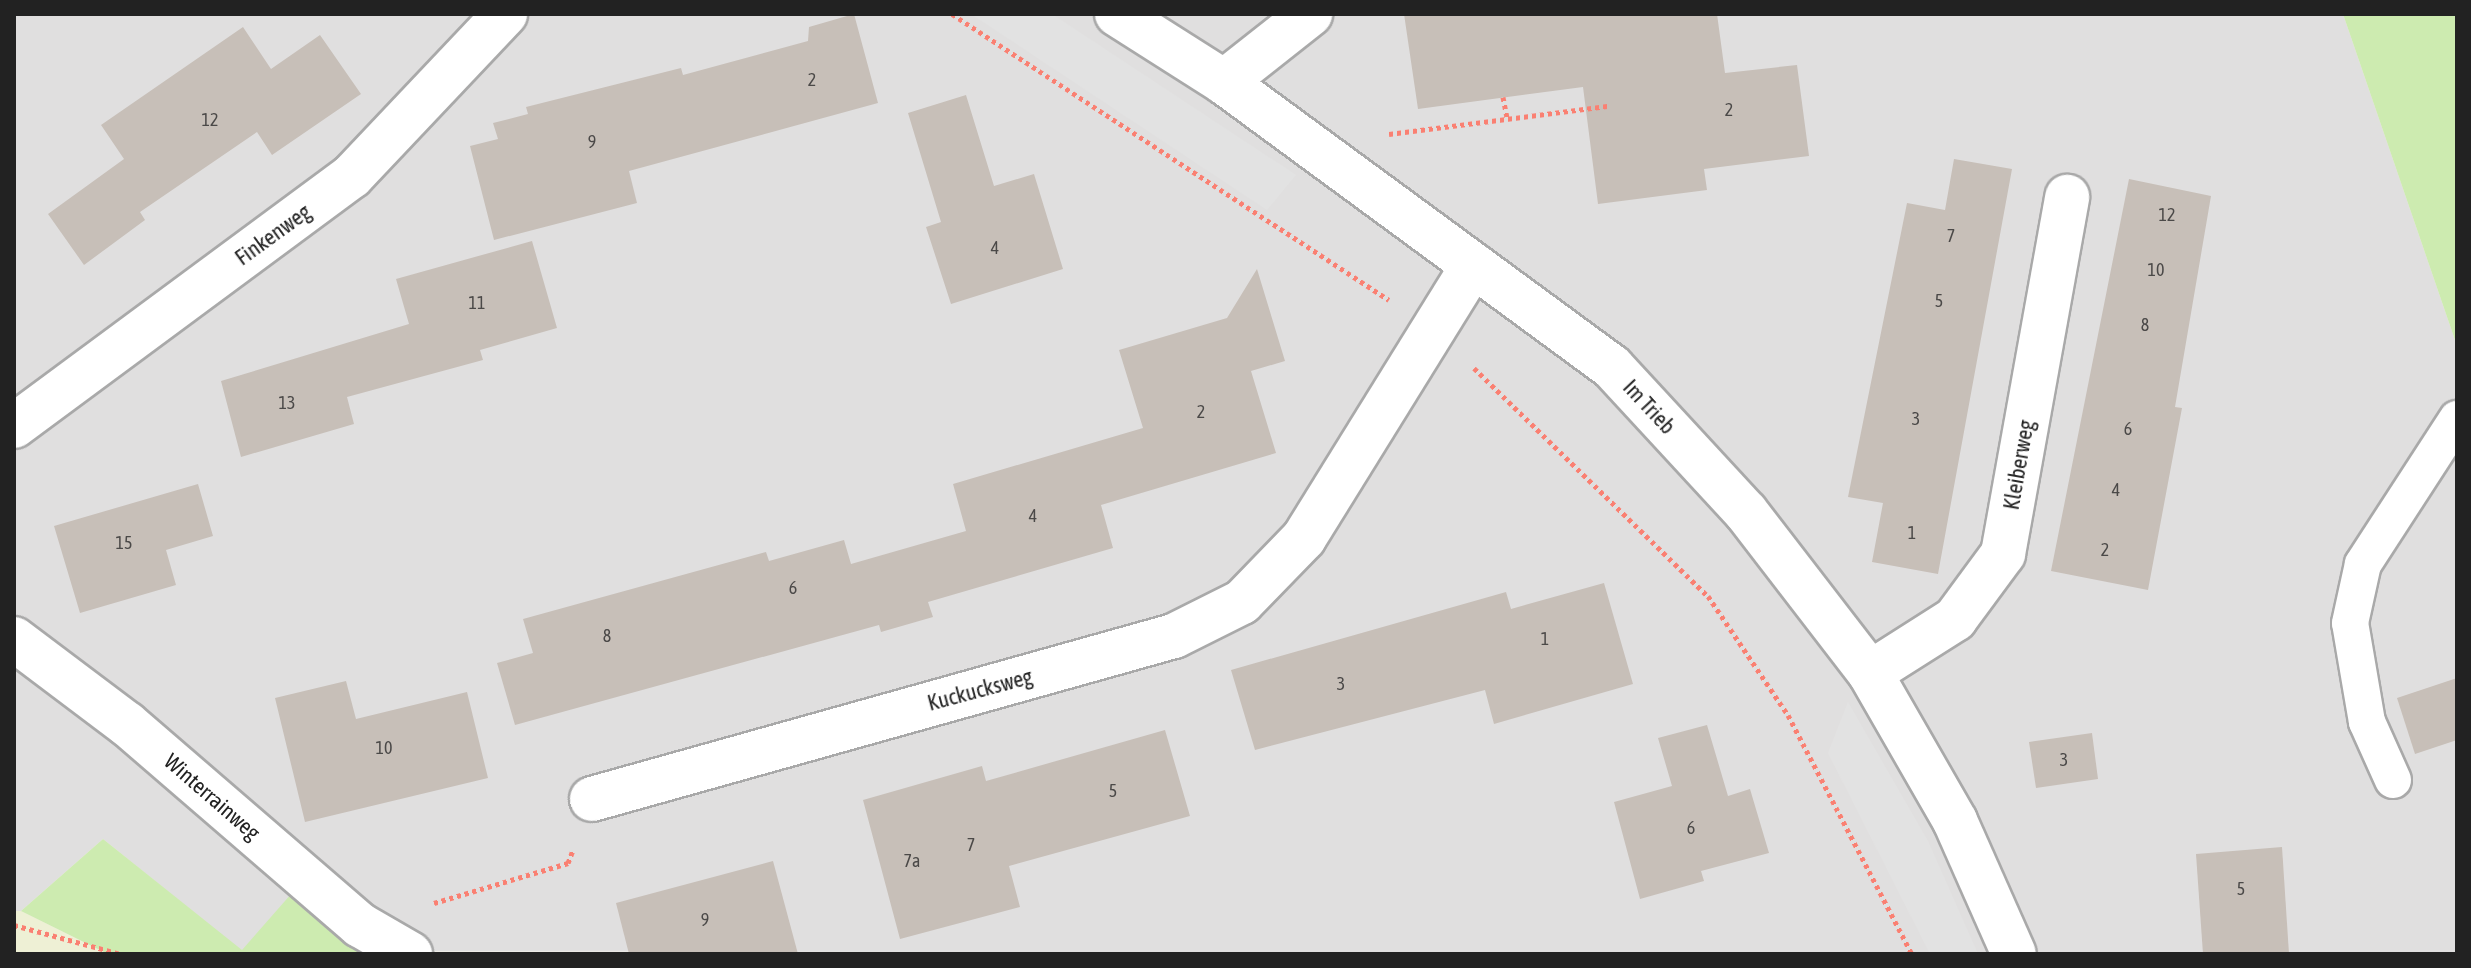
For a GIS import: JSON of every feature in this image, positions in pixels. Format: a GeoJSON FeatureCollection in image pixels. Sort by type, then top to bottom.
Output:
{"type":"FeatureCollection","features":[{"type":"Feature","properties":{"kind":"street","name":"Finkenweg"},"geometry":{"type":"LineString","coordinates":[[14,426],[352,176],[505,14]]}},
{"type":"Feature","properties":{"kind":"street","name":"Im Trieb"},"geometry":{"type":"LineString","coordinates":[[1117,14],[1224,82],[1612,367],[1746,512],[1870,673],[1955,821],[2014,954]]}},
{"type":"Feature","properties":{"kind":"street"},"geometry":{"type":"LineString","coordinates":[[1224,82],[1310,14]]}},
{"type":"Feature","properties":{"kind":"street","name":"Kleiberweg"},"geometry":{"type":"LineString","coordinates":[[1870,673],[1955,619],[2003,554],[2067,197]]}},
{"type":"Feature","properties":{"kind":"street","name":"Kuckucksweg"},"geometry":{"type":"LineString","coordinates":[[592,799],[1174,636],[1242,602],[1304,538],[1436,332],[1473,265]]}},
{"type":"Feature","properties":{"kind":"street","name":"Winterrainweg"},"geometry":{"type":"LineString","coordinates":[[14,639],[127,724],[360,925],[410,954]]}},
{"type":"Feature","properties":{"kind":"lane"},"geometry":{"type":"LineString","coordinates":[[2393,780],[2367,722],[2350,623],[2363,564],[2457,419]]}},
{"type":"Feature","properties":{"kind":"path"},"geometry":{"type":"LineString","coordinates":[[952,14],[1436,332],[1708,596],[1788,715],[1912,954]]}},
{"type":"Feature","properties":{"kind":"path"},"geometry":{"type":"LineString","coordinates":[[1503,97],[1507,118]]}},
{"type":"Feature","properties":{"kind":"path"},"geometry":{"type":"LineString","coordinates":[[1347,171],[1384,135],[1607,106]]}},
{"type":"Feature","properties":{"kind":"path"},"geometry":{"type":"LineString","coordinates":[[360,925],[568,863],[592,799]]}},
{"type":"Feature","properties":{"kind":"path"},"geometry":{"type":"LineString","coordinates":[[14,925],[121,954]]}},
{"type":"Feature","properties":{"kind":"shaded area"},"geometry":{"type":"Polygon","coordinates":[[[14,14],[2343,14],[2457,346],[2457,954],[242,951],[103,839],[21,911],[14,911],[14,14]]]}},
{"type":"Feature","properties":{"kind":"shaded area"},"geometry":{"type":"Polygon","coordinates":[[[971,14],[1052,14],[1296,175],[1267,210],[971,14]]]}},
{"type":"Feature","properties":{"kind":"shaded area"},"geometry":{"type":"Polygon","coordinates":[[[1848,702],[1928,841],[1978,954],[1930,954],[1828,753],[1848,702]]]}},
{"type":"Feature","properties":{"kind":"green space"},"geometry":{"type":"Polygon","coordinates":[[[2343,14],[2457,14],[2457,346],[2343,14]]]}},
{"type":"Feature","properties":{"kind":"green space"},"geometry":{"type":"Polygon","coordinates":[[[103,839],[242,950],[292,893],[372,954],[108,954],[21,911],[103,839]]]}},
{"type":"Feature","properties":{"kind":"green space"},"geometry":{"type":"Polygon","coordinates":[[[14,911],[21,911],[108,954],[14,954],[14,911]]]}},
{"type":"Feature","properties":{"kind":"building"},"geometry":{"type":"Polygon","coordinates":[[[854,14],[878,103],[629,171],[637,203],[494,240],[470,146],[498,139],[493,123],[528,114],[526,107],[681,68],[683,75],[808,41],[809,27],[854,14]]]}},
{"type":"Feature","properties":{"kind":"building"},"geometry":{"type":"Polygon","coordinates":[[[1404,14],[1717,14],[1725,73],[1797,65],[1809,156],[1704,169],[1707,190],[1598,204],[1583,87],[1418,109],[1404,14]]]}},
{"type":"Feature","properties":{"kind":"building"},"geometry":{"type":"Polygon","coordinates":[[[243,27],[271,69],[320,35],[361,94],[272,155],[257,132],[140,212],[145,220],[84,265],[48,214],[124,159],[101,125],[243,27]]]}},
{"type":"Feature","properties":{"kind":"building"},"geometry":{"type":"Polygon","coordinates":[[[966,95],[994,186],[1034,174],[1063,269],[951,304],[926,227],[941,222],[908,113],[966,95]]]}},
{"type":"Feature","properties":{"kind":"building"},"geometry":{"type":"Polygon","coordinates":[[[1954,159],[2012,169],[1938,574],[1872,562],[1883,503],[1848,497],[1907,203],[1945,210],[1954,159]]]}},
{"type":"Feature","properties":{"kind":"building"},"geometry":{"type":"Polygon","coordinates":[[[2129,179],[2211,196],[2175,407],[2182,408],[2148,590],[2051,571],[2129,179]]]}},
{"type":"Feature","properties":{"kind":"building"},"geometry":{"type":"Polygon","coordinates":[[[532,241],[557,328],[480,350],[483,360],[347,397],[354,424],[241,457],[221,381],[409,324],[396,279],[532,241]]]}},
{"type":"Feature","properties":{"kind":"building"},"geometry":{"type":"Polygon","coordinates":[[[1257,269],[1285,361],[1251,371],[1276,453],[1101,505],[1113,548],[928,602],[933,617],[881,632],[879,625],[515,725],[497,663],[533,653],[523,619],[766,552],[769,561],[844,540],[851,564],[966,531],[953,484],[1143,428],[1119,350],[1227,318],[1257,269]]]}},
{"type":"Feature","properties":{"kind":"building"},"geometry":{"type":"Polygon","coordinates":[[[198,484],[213,536],[166,550],[176,585],[80,613],[54,526],[198,484]]]}},
{"type":"Feature","properties":{"kind":"building"},"geometry":{"type":"Polygon","coordinates":[[[1604,583],[1633,684],[1494,724],[1485,690],[1255,750],[1231,670],[1506,592],[1511,609],[1604,583]]]}},
{"type":"Feature","properties":{"kind":"building"},"geometry":{"type":"Polygon","coordinates":[[[2457,678],[2457,740],[2415,754],[2397,698],[2457,678]]]}},
{"type":"Feature","properties":{"kind":"building"},"geometry":{"type":"Polygon","coordinates":[[[346,681],[356,719],[467,692],[488,778],[305,822],[275,698],[346,681]]]}},
{"type":"Feature","properties":{"kind":"building"},"geometry":{"type":"Polygon","coordinates":[[[1707,725],[1728,796],[1750,789],[1769,853],[1701,871],[1704,881],[1640,899],[1614,802],[1672,786],[1658,738],[1707,725]]]}},
{"type":"Feature","properties":{"kind":"building"},"geometry":{"type":"Polygon","coordinates":[[[1165,730],[1190,816],[1009,866],[1020,907],[900,939],[863,800],[982,766],[986,781],[1165,730]]]}},
{"type":"Feature","properties":{"kind":"building"},"geometry":{"type":"Polygon","coordinates":[[[2092,733],[2098,779],[2036,788],[2029,742],[2092,733]]]}},
{"type":"Feature","properties":{"kind":"building"},"geometry":{"type":"Polygon","coordinates":[[[2282,847],[2289,954],[2203,954],[2196,854],[2282,847]]]}},
{"type":"Feature","properties":{"kind":"building"},"geometry":{"type":"Polygon","coordinates":[[[773,861],[798,954],[629,954],[616,903],[773,861]]]}}]}
